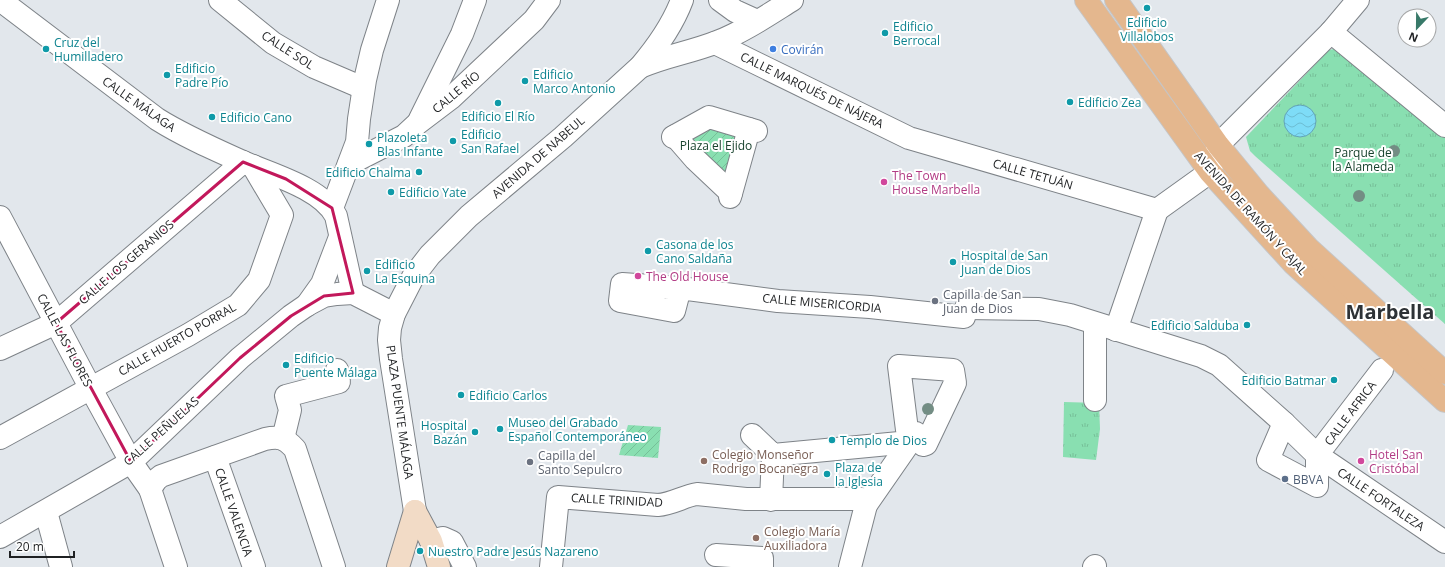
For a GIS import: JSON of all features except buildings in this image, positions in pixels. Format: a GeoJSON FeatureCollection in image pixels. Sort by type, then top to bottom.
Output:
{"type":"FeatureCollection","features":[{"type":"Feature","properties":{"kind":"main road","name":"AVENIDA DE RAMÓN Y CAJAL"},"geometry":{"type":"LineString","coordinates":[[1086,0],[1210,172],[1293,263],[1445,401]]}},
{"type":"Feature","properties":{"kind":"main road","name":"AVENIDA DE RAMÓN Y CAJAL"},"geometry":{"type":"LineString","coordinates":[[1116,0],[1218,144],[1258,195],[1308,248],[1445,373]]}},
{"type":"Feature","properties":{"kind":"street","name":"CALLE MÁLAGA"},"geometry":{"type":"LineString","coordinates":[[0,0],[157,120],[248,164],[309,190],[332,208]]}},
{"type":"Feature","properties":{"kind":"street","name":"CALLE SOL"},"geometry":{"type":"LineString","coordinates":[[220,0],[273,42],[314,67],[363,88]]}},
{"type":"Feature","properties":{"kind":"street"},"geometry":{"type":"LineString","coordinates":[[388,0],[372,50],[363,88],[358,119],[357,142],[332,208],[336,216],[353,294],[394,314]]}},
{"type":"Feature","properties":{"kind":"street"},"geometry":{"type":"LineString","coordinates":[[418,123],[462,34],[475,0]]}},
{"type":"Feature","properties":{"kind":"street","name":"CALLE RÍO"},"geometry":{"type":"LineString","coordinates":[[349,164],[404,136],[418,123],[451,98],[534,20],[549,0]]}},
{"type":"Feature","properties":{"kind":"street","name":"AVENIDA DE NABEUL"},"geometry":{"type":"LineString","coordinates":[[394,314],[413,277],[430,254],[469,216],[562,137],[640,67],[650,55],[677,13],[682,0]]}},
{"type":"Feature","properties":{"kind":"street"},"geometry":{"type":"LineString","coordinates":[[720,0],[735,11],[758,21]]}},
{"type":"Feature","properties":{"kind":"street"},"geometry":{"type":"LineString","coordinates":[[640,67],[656,60],[715,43],[758,21],[792,0]]}},
{"type":"Feature","properties":{"kind":"street"},"geometry":{"type":"LineString","coordinates":[[1095,400],[1095,366],[1106,327],[1157,210],[1210,172],[1218,144],[1331,32],[1358,0]]}},
{"type":"Feature","properties":{"kind":"street"},"geometry":{"type":"LineString","coordinates":[[1331,32],[1445,126]]}},
{"type":"Feature","properties":{"kind":"street","name":"CALLE MARQUÉS DE NÁJERA"},"geometry":{"type":"LineString","coordinates":[[715,43],[909,138]]}},
{"type":"Feature","properties":{"kind":"street"},"geometry":{"type":"LineString","coordinates":[[709,117],[752,130],[730,195],[674,136],[709,117]]}},
{"type":"Feature","properties":{"kind":"street","name":"CALLE TETUÁN"},"geometry":{"type":"LineString","coordinates":[[909,138],[1157,210]]}},
{"type":"Feature","properties":{"kind":"street","name":"CALLE LOS GERANIOS"},"geometry":{"type":"LineString","coordinates":[[0,349],[56,322],[248,164]]}},
{"type":"Feature","properties":{"kind":"street","name":"CALLE HUERTO PORRAL"},"geometry":{"type":"LineString","coordinates":[[0,438],[188,335],[238,305],[259,280],[282,215],[248,164]]}},
{"type":"Feature","properties":{"kind":"street","name":"CALLE LAS FLORES"},"geometry":{"type":"LineString","coordinates":[[0,217],[7,250],[56,322],[91,389],[132,462],[150,489],[176,567]]}},
{"type":"Feature","properties":{"kind":"street","name":"CALLE PEÑUELAS"},"geometry":{"type":"LineString","coordinates":[[307,305],[322,284],[340,237]]}},
{"type":"Feature","properties":{"kind":"street","name":"CALLE MISERICORDIA"},"geometry":{"type":"LineString","coordinates":[[680,288],[778,301],[870,308],[965,313],[1039,309],[1070,316],[1106,327]]}},
{"type":"Feature","properties":{"kind":"street","name":"CALLE PEÑUELAS"},"geometry":{"type":"LineString","coordinates":[[0,537],[132,462],[240,358],[307,305],[324,296],[353,294]]}},
{"type":"Feature","properties":{"kind":"street","name":"PLAZA PUENTE MÁLAGA"},"geometry":{"type":"LineString","coordinates":[[394,314],[390,328],[389,340],[391,359],[415,510]]}},
{"type":"Feature","properties":{"kind":"street","name":"CALLE FORTALEZA"},"geometry":{"type":"LineString","coordinates":[[1106,327],[1201,356],[1219,365],[1318,455],[1445,542]]}},
{"type":"Feature","properties":{"kind":"street"},"geometry":{"type":"LineString","coordinates":[[773,455],[912,439],[923,445],[926,444],[955,384],[953,370],[899,366],[907,430],[912,439]]}},
{"type":"Feature","properties":{"kind":"street"},"geometry":{"type":"LineString","coordinates":[[283,439],[290,410],[286,396],[339,382],[337,370]]}},
{"type":"Feature","properties":{"kind":"street","name":"CALLE AFRICA"},"geometry":{"type":"LineString","coordinates":[[1318,455],[1382,370]]}},
{"type":"Feature","properties":{"kind":"street"},"geometry":{"type":"LineString","coordinates":[[1284,423],[1268,460],[1317,486],[1318,455]]}},
{"type":"Feature","properties":{"kind":"street"},"geometry":{"type":"LineString","coordinates":[[752,435],[773,455],[771,500],[862,499],[866,501],[850,567]]}},
{"type":"Feature","properties":{"kind":"street"},"geometry":{"type":"LineString","coordinates":[[150,489],[156,480],[161,476],[265,439],[275,437],[283,439],[295,449],[334,567]]}},
{"type":"Feature","properties":{"kind":"street"},"geometry":{"type":"LineString","coordinates":[[865,508],[912,439]]}},
{"type":"Feature","properties":{"kind":"street","name":"CALLE VALENCIA"},"geometry":{"type":"LineString","coordinates":[[215,457],[254,567]]}},
{"type":"Feature","properties":{"kind":"street","name":"CALLE TRINIDAD"},"geometry":{"type":"LineString","coordinates":[[551,567],[558,497],[658,505],[667,504],[697,494],[771,500]]}},
{"type":"Feature","properties":{"kind":"street"},"geometry":{"type":"LineString","coordinates":[[415,510],[431,541],[439,567]]}},
{"type":"Feature","properties":{"kind":"street"},"geometry":{"type":"LineString","coordinates":[[398,564],[415,510]]}},
{"type":"Feature","properties":{"kind":"street"},"geometry":{"type":"LineString","coordinates":[[46,512],[61,567]]}},
{"type":"Feature","properties":{"kind":"street"},"geometry":{"type":"LineString","coordinates":[[398,564],[408,554],[431,541],[443,538],[452,542],[465,567]]}},
{"type":"Feature","properties":{"kind":"street"},"geometry":{"type":"LineString","coordinates":[[716,555],[762,558],[762,567]]}},
{"type":"Feature","properties":{"kind":"highlighted area"},"geometry":{"type":"Polygon","coordinates":[[[243,162],[286,179],[332,208],[353,293],[324,296],[291,316],[240,358],[131,462],[56,323],[243,162]]]}},
{"type":"Feature","properties":{"kind":"green space","name":"Parque de la Alameda"},"geometry":{"type":"Polygon","coordinates":[[[1338,49],[1352,58],[1445,138],[1445,324],[1250,151],[1246,137],[1329,50],[1338,49]]]}},
{"type":"Feature","properties":{"kind":"green space","name":"Plaza el Ejido"},"geometry":{"type":"Polygon","coordinates":[[[710,122],[740,134],[724,182],[682,138],[710,122]]]}},
{"type":"Feature","properties":{"kind":"green space"},"geometry":{"type":"Polygon","coordinates":[[[1064,402],[1099,403],[1100,429],[1096,460],[1063,457],[1064,402]]]}},
{"type":"Feature","properties":{"kind":"green space"},"geometry":{"type":"Polygon","coordinates":[[[628,425],[661,427],[658,458],[619,455],[628,425]]]}},
{"type":"Feature","properties":{"kind":"water"},"geometry":{"type":"Polygon","coordinates":[[[1297,105],[1303,105],[1313,112],[1316,121],[1315,127],[1309,134],[1303,137],[1297,137],[1287,130],[1284,124],[1284,118],[1291,108],[1297,105]]]}},
{"type":"Feature","properties":{"kind":"place","name":"Edificio Villalobos"},"geometry":{"type":"Point","coordinates":[1147,8]}},
{"type":"Feature","properties":{"kind":"place","name":"Edificio Berrocal"},"geometry":{"type":"Point","coordinates":[885,33]}},
{"type":"Feature","properties":{"kind":"place","name":"Cruz del Humilladero"},"geometry":{"type":"Point","coordinates":[46,49]}},
{"type":"Feature","properties":{"kind":"place","name":"Covirán"},"geometry":{"type":"Point","coordinates":[773,49]}},
{"type":"Feature","properties":{"kind":"place","name":"Edificio Padre Pío"},"geometry":{"type":"Point","coordinates":[167,75]}},
{"type":"Feature","properties":{"kind":"place","name":"Edificio Marco Antonio"},"geometry":{"type":"Point","coordinates":[525,81]}},
{"type":"Feature","properties":{"kind":"place","name":"Edificio Zea"},"geometry":{"type":"Point","coordinates":[1070,102]}},
{"type":"Feature","properties":{"kind":"place","name":"Edificio El Río"},"geometry":{"type":"Point","coordinates":[498,103]}},
{"type":"Feature","properties":{"kind":"place","name":"Edificio Cano"},"geometry":{"type":"Point","coordinates":[212,117]}},
{"type":"Feature","properties":{"kind":"place","name":"Edificio San Rafael"},"geometry":{"type":"Point","coordinates":[453,141]}},
{"type":"Feature","properties":{"kind":"place","name":"Plazoleta Blas Infante"},"geometry":{"type":"Point","coordinates":[369,144]}},
{"type":"Feature","properties":{"kind":"place","name":"Edificio Chalma"},"geometry":{"type":"Point","coordinates":[419,172]}},
{"type":"Feature","properties":{"kind":"place","name":"The Town House Marbella"},"geometry":{"type":"Point","coordinates":[884,182]}},
{"type":"Feature","properties":{"kind":"place","name":"Edificio Yate"},"geometry":{"type":"Point","coordinates":[391,192]}},
{"type":"Feature","properties":{"kind":"place","name":"Casona de los Cano Saldaña"},"geometry":{"type":"Point","coordinates":[648,251]}},
{"type":"Feature","properties":{"kind":"place","name":"Hospital de San Juan de Dios"},"geometry":{"type":"Point","coordinates":[953,262]}},
{"type":"Feature","properties":{"kind":"place","name":"Edificio La Esquina"},"geometry":{"type":"Point","coordinates":[367,271]}},
{"type":"Feature","properties":{"kind":"place","name":"The Old House"},"geometry":{"type":"Point","coordinates":[638,276]}},
{"type":"Feature","properties":{"kind":"place","name":"Capilla de San Juan de Dios"},"geometry":{"type":"Point","coordinates":[935,301]}},
{"type":"Feature","properties":{"kind":"place","name":"Edificio Salduba"},"geometry":{"type":"Point","coordinates":[1247,325]}},
{"type":"Feature","properties":{"kind":"place","name":"Edificio Puente Málaga"},"geometry":{"type":"Point","coordinates":[286,365]}},
{"type":"Feature","properties":{"kind":"place","name":"Edificio Batmar"},"geometry":{"type":"Point","coordinates":[1334,380]}},
{"type":"Feature","properties":{"kind":"place","name":"Edificio Carlos"},"geometry":{"type":"Point","coordinates":[461,395]}},
{"type":"Feature","properties":{"kind":"place","name":"Museo del Grabado Español Contemporáneo"},"geometry":{"type":"Point","coordinates":[500,429]}},
{"type":"Feature","properties":{"kind":"place","name":"Hospital Bazán"},"geometry":{"type":"Point","coordinates":[475,432]}},
{"type":"Feature","properties":{"kind":"place","name":"Templo de Dios"},"geometry":{"type":"Point","coordinates":[832,440]}},
{"type":"Feature","properties":{"kind":"place","name":"Colegio Monseñor Rodrigo Bocanegra"},"geometry":{"type":"Point","coordinates":[704,461]}},
{"type":"Feature","properties":{"kind":"place","name":"Hotel San Cristóbal"},"geometry":{"type":"Point","coordinates":[1361,461]}},
{"type":"Feature","properties":{"kind":"place","name":"Capilla del Santo Sepulcro"},"geometry":{"type":"Point","coordinates":[530,462]}},
{"type":"Feature","properties":{"kind":"place","name":"Plaza de la Iglesia"},"geometry":{"type":"Point","coordinates":[827,474]}},
{"type":"Feature","properties":{"kind":"place","name":"BBVA"},"geometry":{"type":"Point","coordinates":[1285,479]}},
{"type":"Feature","properties":{"kind":"place","name":"Colegio María Auxiliadora"},"geometry":{"type":"Point","coordinates":[756,538]}},
{"type":"Feature","properties":{"kind":"place","name":"Nuestro Padre Jesús Nazareno"},"geometry":{"type":"Point","coordinates":[420,551]}},
{"type":"Feature","properties":{"kind":"district","name":"Marbella"},"geometry":{"type":"Point","coordinates":[1390,311]}}]}
